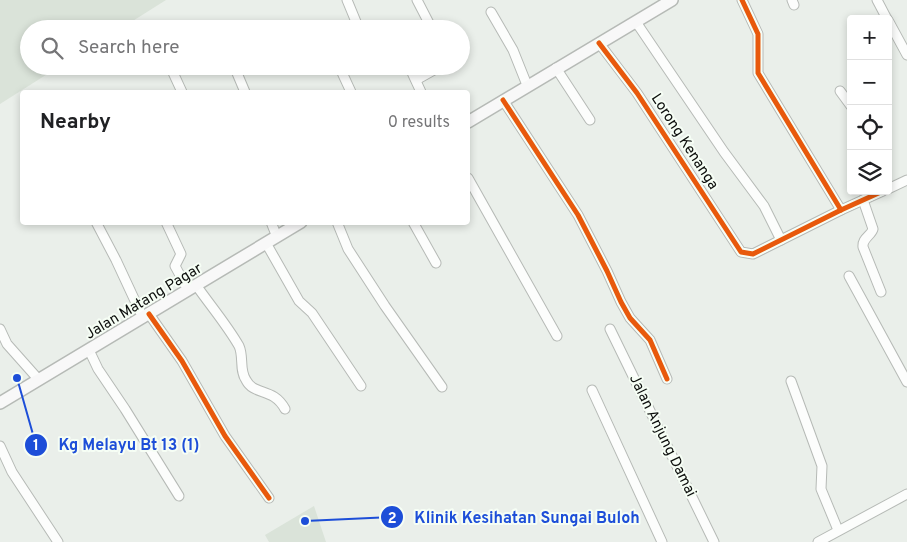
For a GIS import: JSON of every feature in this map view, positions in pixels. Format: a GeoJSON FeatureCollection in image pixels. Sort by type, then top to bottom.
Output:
{"type":"FeatureCollection","features":[{"type":"Feature","properties":{"kind":"main road"},"geometry":{"type":"LineString","coordinates":[[470,121],[672,0]]}},
{"type":"Feature","properties":{"kind":"main road","name":"Jalan Matang Pagar"},"geometry":{"type":"LineString","coordinates":[[0,403],[295,225]]}},
{"type":"Feature","properties":{"kind":"street"},"geometry":{"type":"LineString","coordinates":[[348,0],[356,20]]}},
{"type":"Feature","properties":{"kind":"street"},"geometry":{"type":"LineString","coordinates":[[417,0],[427,20]]}},
{"type":"Feature","properties":{"kind":"street"},"geometry":{"type":"LineString","coordinates":[[742,0],[758,34],[758,73],[841,210]]}},
{"type":"Feature","properties":{"kind":"street"},"geometry":{"type":"LineString","coordinates":[[877,0],[885,15]]}},
{"type":"Feature","properties":{"kind":"street"},"geometry":{"type":"LineString","coordinates":[[492,12],[512,50],[527,85]]}},
{"type":"Feature","properties":{"kind":"street"},"geometry":{"type":"LineString","coordinates":[[636,22],[724,152],[764,206],[781,240],[874,195]]}},
{"type":"Feature","properties":{"kind":"street"},"geometry":{"type":"LineString","coordinates":[[892,27],[907,54]]}},
{"type":"Feature","properties":{"kind":"street","name":"Lorong Kenanga"},"geometry":{"type":"LineString","coordinates":[[599,43],[637,93],[741,252],[753,254],[781,240]]}},
{"type":"Feature","properties":{"kind":"street"},"geometry":{"type":"LineString","coordinates":[[556,68],[590,120]]}},
{"type":"Feature","properties":{"kind":"street"},"geometry":{"type":"LineString","coordinates":[[174,75],[181,90]]}},
{"type":"Feature","properties":{"kind":"street"},"geometry":{"type":"LineString","coordinates":[[238,75],[244,90]]}},
{"type":"Feature","properties":{"kind":"street"},"geometry":{"type":"LineString","coordinates":[[343,75],[350,90]]}},
{"type":"Feature","properties":{"kind":"street"},"geometry":{"type":"LineString","coordinates":[[414,75],[420,90]]}},
{"type":"Feature","properties":{"kind":"street"},"geometry":{"type":"LineString","coordinates":[[416,80],[425,75]]}},
{"type":"Feature","properties":{"kind":"street"},"geometry":{"type":"LineString","coordinates":[[840,91],[850,105]]}},
{"type":"Feature","properties":{"kind":"street"},"geometry":{"type":"LineString","coordinates":[[503,100],[578,215],[621,302],[630,318],[650,340],[667,378]]}},
{"type":"Feature","properties":{"kind":"street"},"geometry":{"type":"LineString","coordinates":[[470,182],[556,336]]}},
{"type":"Feature","properties":{"kind":"street"},"geometry":{"type":"LineString","coordinates":[[863,200],[873,229],[864,240],[863,247],[882,292]]}},
{"type":"Feature","properties":{"kind":"street"},"geometry":{"type":"LineString","coordinates":[[98,225],[146,316],[182,361],[225,436],[269,498]]}},
{"type":"Feature","properties":{"kind":"street"},"geometry":{"type":"LineString","coordinates":[[167,225],[181,254],[175,266],[240,349],[241,369],[246,382],[255,390],[272,395],[280,400],[285,409]]}},
{"type":"Feature","properties":{"kind":"street"},"geometry":{"type":"LineString","coordinates":[[272,225],[277,237]]}},
{"type":"Feature","properties":{"kind":"street"},"geometry":{"type":"LineString","coordinates":[[338,225],[348,249],[385,306],[442,387]]}},
{"type":"Feature","properties":{"kind":"street"},"geometry":{"type":"LineString","coordinates":[[415,225],[436,263]]}},
{"type":"Feature","properties":{"kind":"street"},"geometry":{"type":"LineString","coordinates":[[266,243],[299,301],[312,313],[361,386]]}},
{"type":"Feature","properties":{"kind":"street"},"geometry":{"type":"LineString","coordinates":[[849,276],[907,382]]}},
{"type":"Feature","properties":{"kind":"street"},"geometry":{"type":"LineString","coordinates":[[0,329],[7,344],[39,380]]}},
{"type":"Feature","properties":{"kind":"street","name":"Jalan Anjung Damai"},"geometry":{"type":"LineString","coordinates":[[610,330],[714,542]]}},
{"type":"Feature","properties":{"kind":"street"},"geometry":{"type":"LineString","coordinates":[[89,350],[98,369],[179,496]]}},
{"type":"Feature","properties":{"kind":"street"},"geometry":{"type":"LineString","coordinates":[[791,381],[822,466],[821,489],[838,530]]}},
{"type":"Feature","properties":{"kind":"street"},"geometry":{"type":"LineString","coordinates":[[592,390],[662,542]]}},
{"type":"Feature","properties":{"kind":"street"},"geometry":{"type":"LineString","coordinates":[[0,446],[12,472],[58,542]]}},
{"type":"Feature","properties":{"kind":"street"},"geometry":{"type":"LineString","coordinates":[[818,542],[907,494]]}},
{"type":"Feature","properties":{"kind":"shaded area"},"geometry":{"type":"Polygon","coordinates":[[[0,0],[166,0],[134,20],[20,20],[20,75],[46,75],[0,104],[0,0]]]}},
{"type":"Feature","properties":{"kind":"shaded area"},"geometry":{"type":"Polygon","coordinates":[[[314,506],[326,542],[269,542],[265,535],[314,506]]]}},
{"type":"Feature","properties":{"kind":"cycle path"},"geometry":{"type":"LineString","coordinates":[[742,0],[758,34],[758,73],[841,210]]}},
{"type":"Feature","properties":{"kind":"cycle path"},"geometry":{"type":"LineString","coordinates":[[599,43],[637,93],[741,252],[753,254],[874,195]]}},
{"type":"Feature","properties":{"kind":"cycle path"},"geometry":{"type":"LineString","coordinates":[[503,100],[578,215],[621,302],[630,318],[650,340],[667,379]]}},
{"type":"Feature","properties":{"kind":"cycle path"},"geometry":{"type":"LineString","coordinates":[[149,314],[182,361],[225,436],[269,498]]}},
{"type":"Feature","properties":{"kind":"place","name":"Kg Melayu Bt 13 (1)"},"geometry":{"type":"Point","coordinates":[17,378]}},
{"type":"Feature","properties":{"kind":"place","name":"Klinik Kesihatan Sungai Buloh"},"geometry":{"type":"Point","coordinates":[305,521]}}]}
